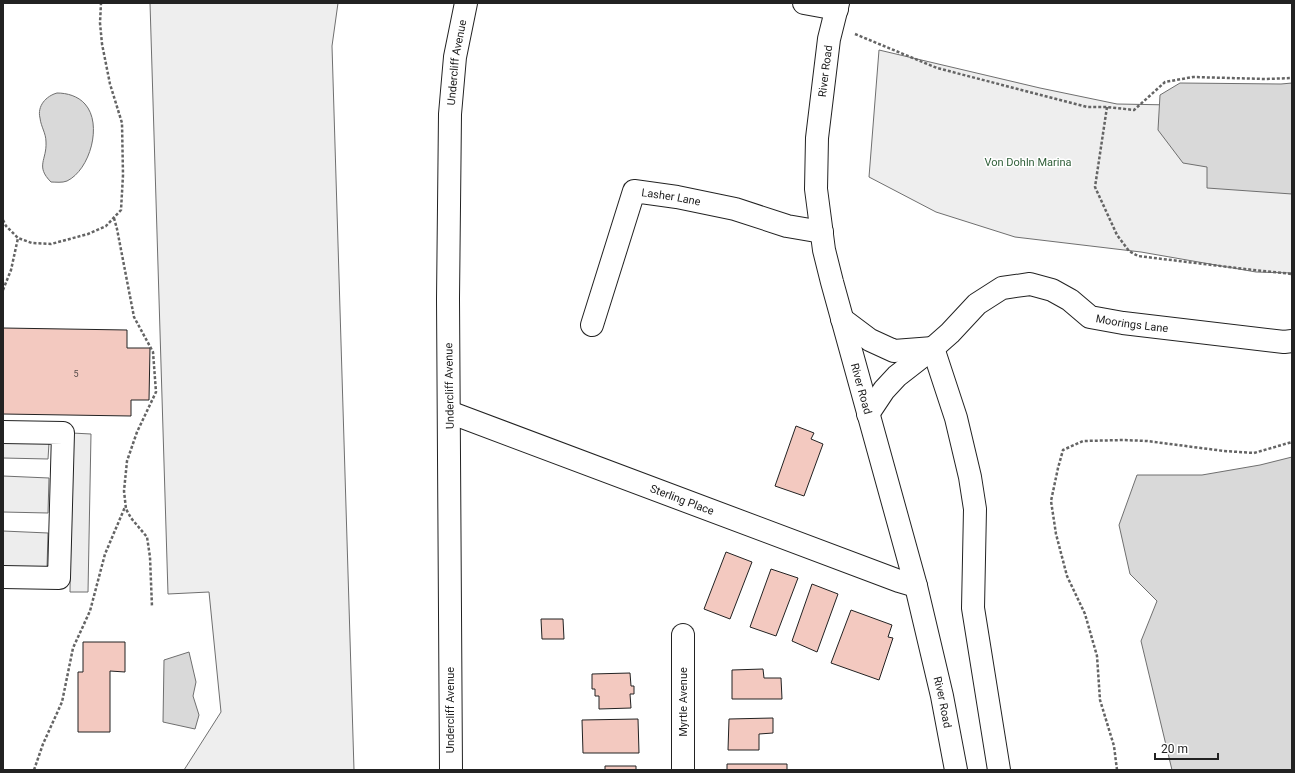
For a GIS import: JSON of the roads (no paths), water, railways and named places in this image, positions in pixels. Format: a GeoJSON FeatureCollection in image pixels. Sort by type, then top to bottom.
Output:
{"type":"FeatureCollection","features":[{"type":"Feature","properties":{"kind":"street","name":"Undercliff Avenue"},"geometry":{"type":"LineString","coordinates":[[451,770],[448,300],[450,114],[455,57],[466,3]]}},
{"type":"Feature","properties":{"kind":"street"},"geometry":{"type":"LineString","coordinates":[[804,3],[837,6]]}},
{"type":"Feature","properties":{"kind":"street","name":"River Road"},"geometry":{"type":"LineString","coordinates":[[837,6],[829,39],[816,138],[816,189],[822,232],[826,256],[842,319],[916,586],[942,696],[956,770]]}},
{"type":"Feature","properties":{"kind":"street","name":"Lasher Lane"},"geometry":{"type":"LineString","coordinates":[[592,325],[634,191],[677,197],[735,209],[787,226],[822,232]]}},
{"type":"Feature","properties":{"kind":"street","name":"Moorings Lane"},"geometry":{"type":"LineString","coordinates":[[868,414],[884,390],[897,376],[933,348],[959,325],[977,304],[1002,288],[1030,284],[1052,290],[1070,300],[1090,317],[1123,323],[1284,342],[1292,341]]}},
{"type":"Feature","properties":{"kind":"street"},"geometry":{"type":"LineString","coordinates":[[842,319],[870,340],[894,352],[933,348],[956,418],[970,476],[975,509],[973,608],[999,770]]}},
{"type":"Feature","properties":{"kind":"street","name":"Sterling Place"},"geometry":{"type":"LineString","coordinates":[[449,412],[899,581],[916,586]]}},
{"type":"Feature","properties":{"kind":"street"},"geometry":{"type":"LineString","coordinates":[[3,432],[63,433],[59,578],[3,577]]}},
{"type":"Feature","properties":{"kind":"street","name":"Myrtle Avenue"},"geometry":{"type":"LineString","coordinates":[[683,634],[683,770]]}},
{"type":"Feature","properties":{"kind":"park label","name":"Von Dohln Marina"},"geometry":{"type":"Point","coordinates":[1028,162]}}]}
